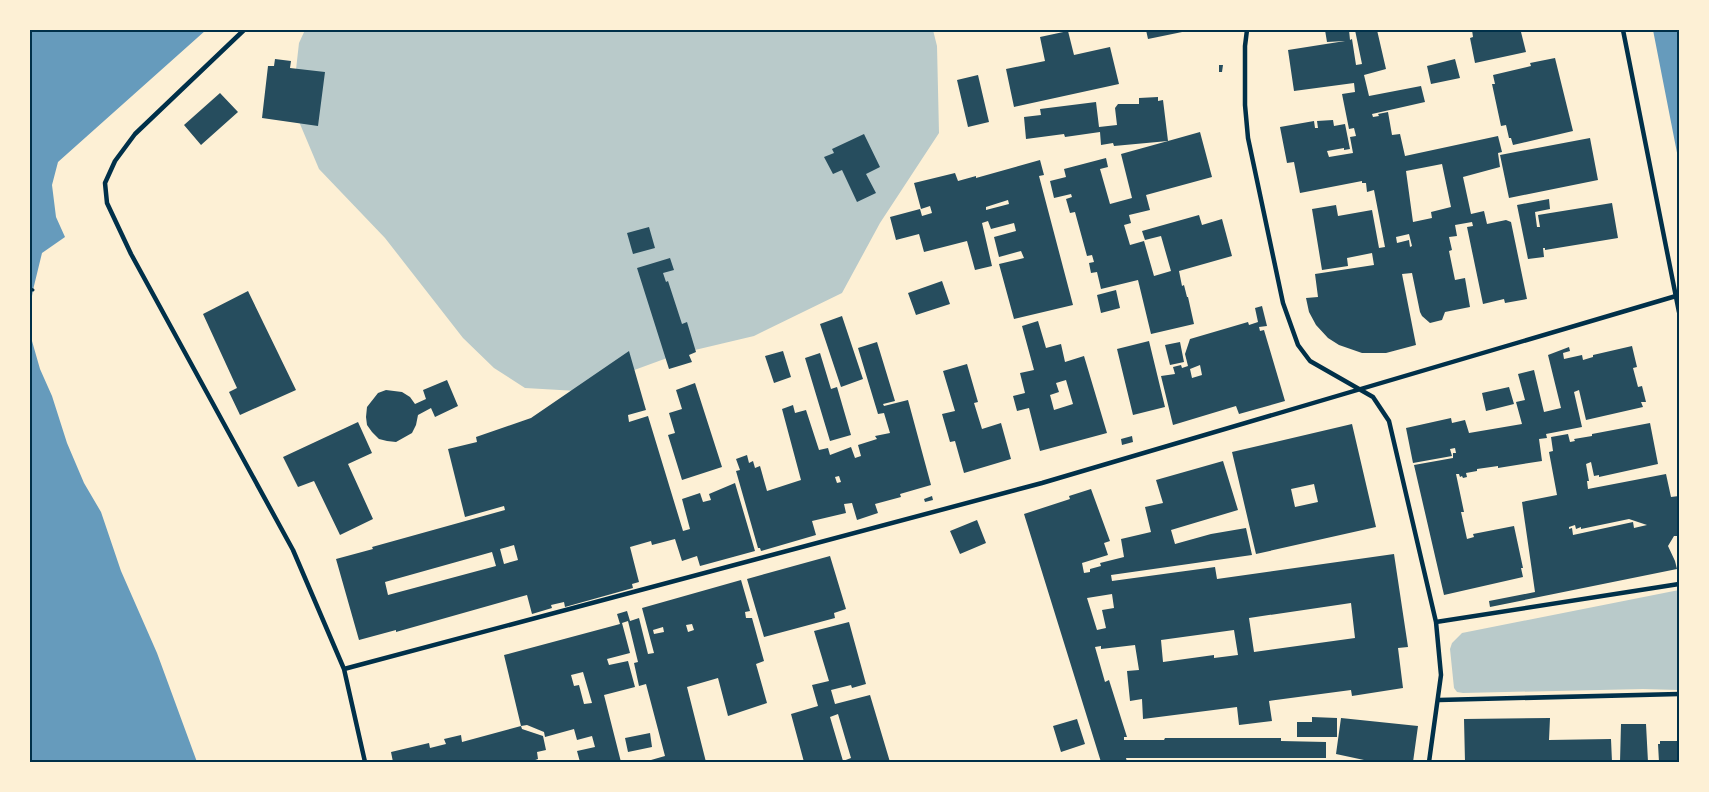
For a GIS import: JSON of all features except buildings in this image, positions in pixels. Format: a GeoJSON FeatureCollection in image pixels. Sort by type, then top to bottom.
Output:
{"type":"FeatureCollection","features":[{"type":"Feature","properties":{"kind":"street"},"geometry":{"type":"LineString","coordinates":[[244,30],[135,134],[115,161],[105,183],[107,203],[131,254],[293,550],[344,669],[365,762]]}},
{"type":"Feature","properties":{"kind":"street"},"geometry":{"type":"LineString","coordinates":[[1247,30],[1245,46],[1245,105],[1248,138],[1283,303],[1298,345],[1310,360],[1373,397],[1389,421],[1436,622],[1441,675],[1429,762]]}},
{"type":"Feature","properties":{"kind":"street"},"geometry":{"type":"LineString","coordinates":[[1623,30],[1679,312]]}},
{"type":"Feature","properties":{"kind":"street"},"geometry":{"type":"LineString","coordinates":[[344,669],[1042,483],[1676,296]]}},
{"type":"Feature","properties":{"kind":"street"},"geometry":{"type":"LineString","coordinates":[[1436,622],[1679,584]]}},
{"type":"Feature","properties":{"kind":"street"},"geometry":{"type":"LineString","coordinates":[[1439,700],[1679,694]]}},
{"type":"Feature","properties":{"kind":"shaded area"},"geometry":{"type":"Polygon","coordinates":[[[305,30],[933,30],[937,46],[939,133],[880,223],[842,293],[754,336],[678,354],[577,391],[525,388],[494,368],[463,338],[385,238],[319,169],[292,105],[299,43],[305,30]]]}},
{"type":"Feature","properties":{"kind":"shaded area"},"geometry":{"type":"Polygon","coordinates":[[[1679,590],[1679,690],[1463,693],[1457,692],[1454,688],[1450,649],[1452,643],[1462,633],[1679,590]]]}},
{"type":"Feature","properties":{"kind":"water"},"geometry":{"type":"Polygon","coordinates":[[[30,30],[206,30],[58,162],[52,185],[56,217],[65,237],[42,253],[30,308],[30,30]]]}},
{"type":"Feature","properties":{"kind":"water"},"geometry":{"type":"Polygon","coordinates":[[[1653,30],[1679,30],[1679,163],[1653,30]]]}},
{"type":"Feature","properties":{"kind":"water"},"geometry":{"type":"Polygon","coordinates":[[[30,334],[40,369],[52,396],[67,443],[84,483],[101,512],[121,571],[157,653],[197,762],[30,762],[30,334]]]}}]}
